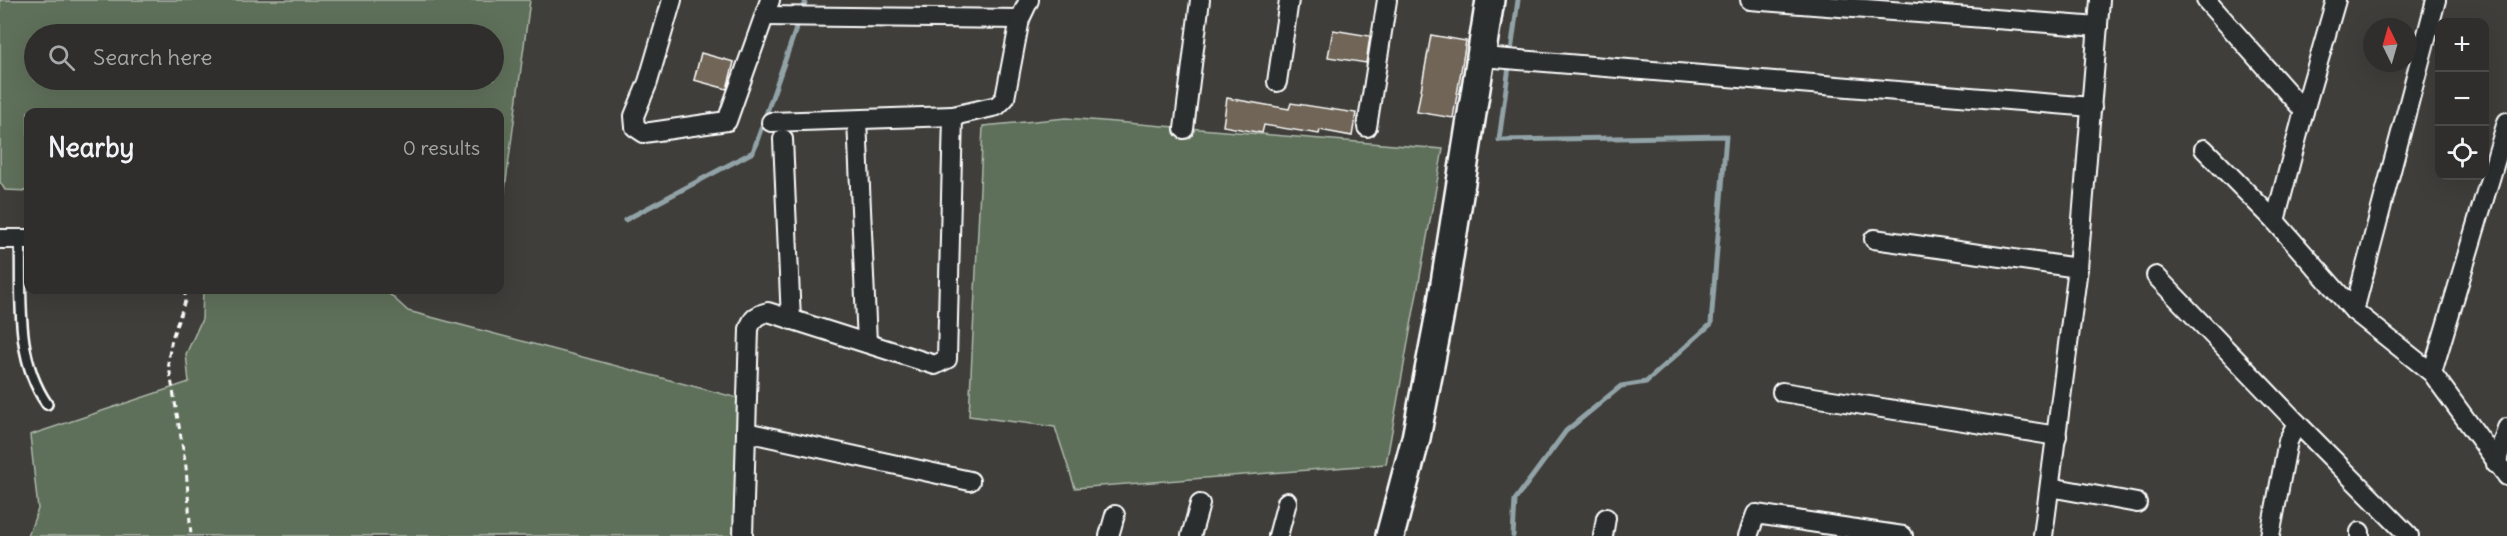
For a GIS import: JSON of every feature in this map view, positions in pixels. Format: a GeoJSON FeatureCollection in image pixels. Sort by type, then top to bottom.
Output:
{"type":"FeatureCollection","features":[{"type":"Feature","properties":{"kind":"main road"},"geometry":{"type":"LineString","coordinates":[[1390,536],[1416,438],[1483,57],[1490,0]]}},
{"type":"Feature","properties":{"kind":"street"},"geometry":{"type":"LineString","coordinates":[[672,0],[648,82],[634,116],[635,127],[644,133],[727,121],[767,8],[1020,19]]}},
{"type":"Feature","properties":{"kind":"street"},"geometry":{"type":"LineString","coordinates":[[771,122],[953,116],[1002,104],[1020,19],[1029,0]]}},
{"type":"Feature","properties":{"kind":"street"},"geometry":{"type":"LineString","coordinates":[[1185,129],[1200,0]]}},
{"type":"Feature","properties":{"kind":"street"},"geometry":{"type":"LineString","coordinates":[[1276,82],[1289,0]]}},
{"type":"Feature","properties":{"kind":"street"},"geometry":{"type":"LineString","coordinates":[[1367,127],[1387,0]]}},
{"type":"Feature","properties":{"kind":"street"},"geometry":{"type":"LineString","coordinates":[[1750,0],[2098,27]]}},
{"type":"Feature","properties":{"kind":"street"},"geometry":{"type":"LineString","coordinates":[[2043,536],[2078,268],[2100,0]]}},
{"type":"Feature","properties":{"kind":"street"},"geometry":{"type":"LineString","coordinates":[[2206,0],[2304,111]]}},
{"type":"Feature","properties":{"kind":"street"},"geometry":{"type":"LineString","coordinates":[[2354,311],[2436,0]]}},
{"type":"Feature","properties":{"kind":"street"},"geometry":{"type":"LineString","coordinates":[[2276,221],[2335,1]]}},
{"type":"Feature","properties":{"kind":"street"},"geometry":{"type":"LineString","coordinates":[[1483,57],[2092,107]]}},
{"type":"Feature","properties":{"kind":"street"},"geometry":{"type":"LineString","coordinates":[[743,536],[751,321],[757,315],[768,312],[935,365],[947,359],[953,116]]}},
{"type":"Feature","properties":{"kind":"street"},"geometry":{"type":"LineString","coordinates":[[857,120],[867,343]]}},
{"type":"Feature","properties":{"kind":"street"},"geometry":{"type":"LineString","coordinates":[[2432,373],[2507,122]]}},
{"type":"Feature","properties":{"kind":"street"},"geometry":{"type":"LineString","coordinates":[[783,138],[792,320]]}},
{"type":"Feature","properties":{"kind":"street"},"geometry":{"type":"LineString","coordinates":[[2204,149],[2276,221],[2354,311],[2432,373],[2502,470]]}},
{"type":"Feature","properties":{"kind":"street"},"geometry":{"type":"LineString","coordinates":[[0,239],[24,239]]}},
{"type":"Feature","properties":{"kind":"street"},"geometry":{"type":"LineString","coordinates":[[1874,239],[2078,268]]}},
{"type":"Feature","properties":{"kind":"street"},"geometry":{"type":"LineString","coordinates":[[2156,276],[2409,536]]}},
{"type":"Feature","properties":{"kind":"street"},"geometry":{"type":"LineString","coordinates":[[1782,392],[2056,436]]}},
{"type":"Feature","properties":{"kind":"street"},"geometry":{"type":"LineString","coordinates":[[2270,536],[2288,441],[2297,423]]}},
{"type":"Feature","properties":{"kind":"street"},"geometry":{"type":"LineString","coordinates":[[2502,470],[2507,428]]}},
{"type":"Feature","properties":{"kind":"street"},"geometry":{"type":"LineString","coordinates":[[746,432],[970,481]]}},
{"type":"Feature","properties":{"kind":"street"},"geometry":{"type":"LineString","coordinates":[[2050,487],[2137,503]]}},
{"type":"Feature","properties":{"kind":"street"},"geometry":{"type":"LineString","coordinates":[[1278,536],[1287,502]]}},
{"type":"Feature","properties":{"kind":"street"},"geometry":{"type":"LineString","coordinates":[[1191,536],[1200,504]]}},
{"type":"Feature","properties":{"kind":"street"},"geometry":{"type":"LineString","coordinates":[[1748,536],[1756,514],[1867,533],[1903,536]]}},
{"type":"Feature","properties":{"kind":"street"},"geometry":{"type":"LineString","coordinates":[[1109,536],[1115,516]]}},
{"type":"Feature","properties":{"kind":"lane"},"geometry":{"type":"LineString","coordinates":[[24,294],[25,359],[35,387],[47,404]]}},
{"type":"Feature","properties":{"kind":"path"},"geometry":{"type":"LineString","coordinates":[[185,294],[168,361],[186,467],[191,536]]}},
{"type":"Feature","properties":{"kind":"green space"},"geometry":{"type":"Polygon","coordinates":[[[0,0],[530,0],[504,197],[504,108],[24,108],[24,191],[5,190],[0,182],[0,0]]]}},
{"type":"Feature","properties":{"kind":"green space"},"geometry":{"type":"Polygon","coordinates":[[[1066,118],[1443,149],[1386,464],[1075,488],[1055,427],[969,416],[983,126],[1066,118]]]}},
{"type":"Feature","properties":{"kind":"green space"},"geometry":{"type":"Polygon","coordinates":[[[203,294],[389,294],[408,311],[738,398],[735,536],[28,536],[38,509],[30,435],[189,382],[186,354],[202,319],[203,294]]]}},
{"type":"Feature","properties":{"kind":"building"},"geometry":{"type":"Polygon","coordinates":[[[1333,30],[1370,36],[1366,63],[1328,57],[1333,30]]]}},
{"type":"Feature","properties":{"kind":"building"},"geometry":{"type":"Polygon","coordinates":[[[1431,35],[1466,41],[1453,118],[1417,112],[1431,35]]]}},
{"type":"Feature","properties":{"kind":"building"},"geometry":{"type":"Polygon","coordinates":[[[701,53],[734,62],[727,89],[694,80],[701,53]]]}},
{"type":"Feature","properties":{"kind":"building"},"geometry":{"type":"Polygon","coordinates":[[[1227,98],[1289,109],[1291,103],[1356,113],[1352,136],[1320,130],[1319,134],[1264,125],[1262,133],[1223,126],[1227,98]]]}},
{"type":"Feature","properties":{"kind":"waterway"},"geometry":{"type":"LineString","coordinates":[[625,220],[753,152],[806,0]]}},
{"type":"Feature","properties":{"kind":"waterway"},"geometry":{"type":"LineString","coordinates":[[1513,536],[1515,500],[1566,431],[1621,386],[1646,382],[1711,324],[1726,136],[1499,140],[1518,0]]}}]}
